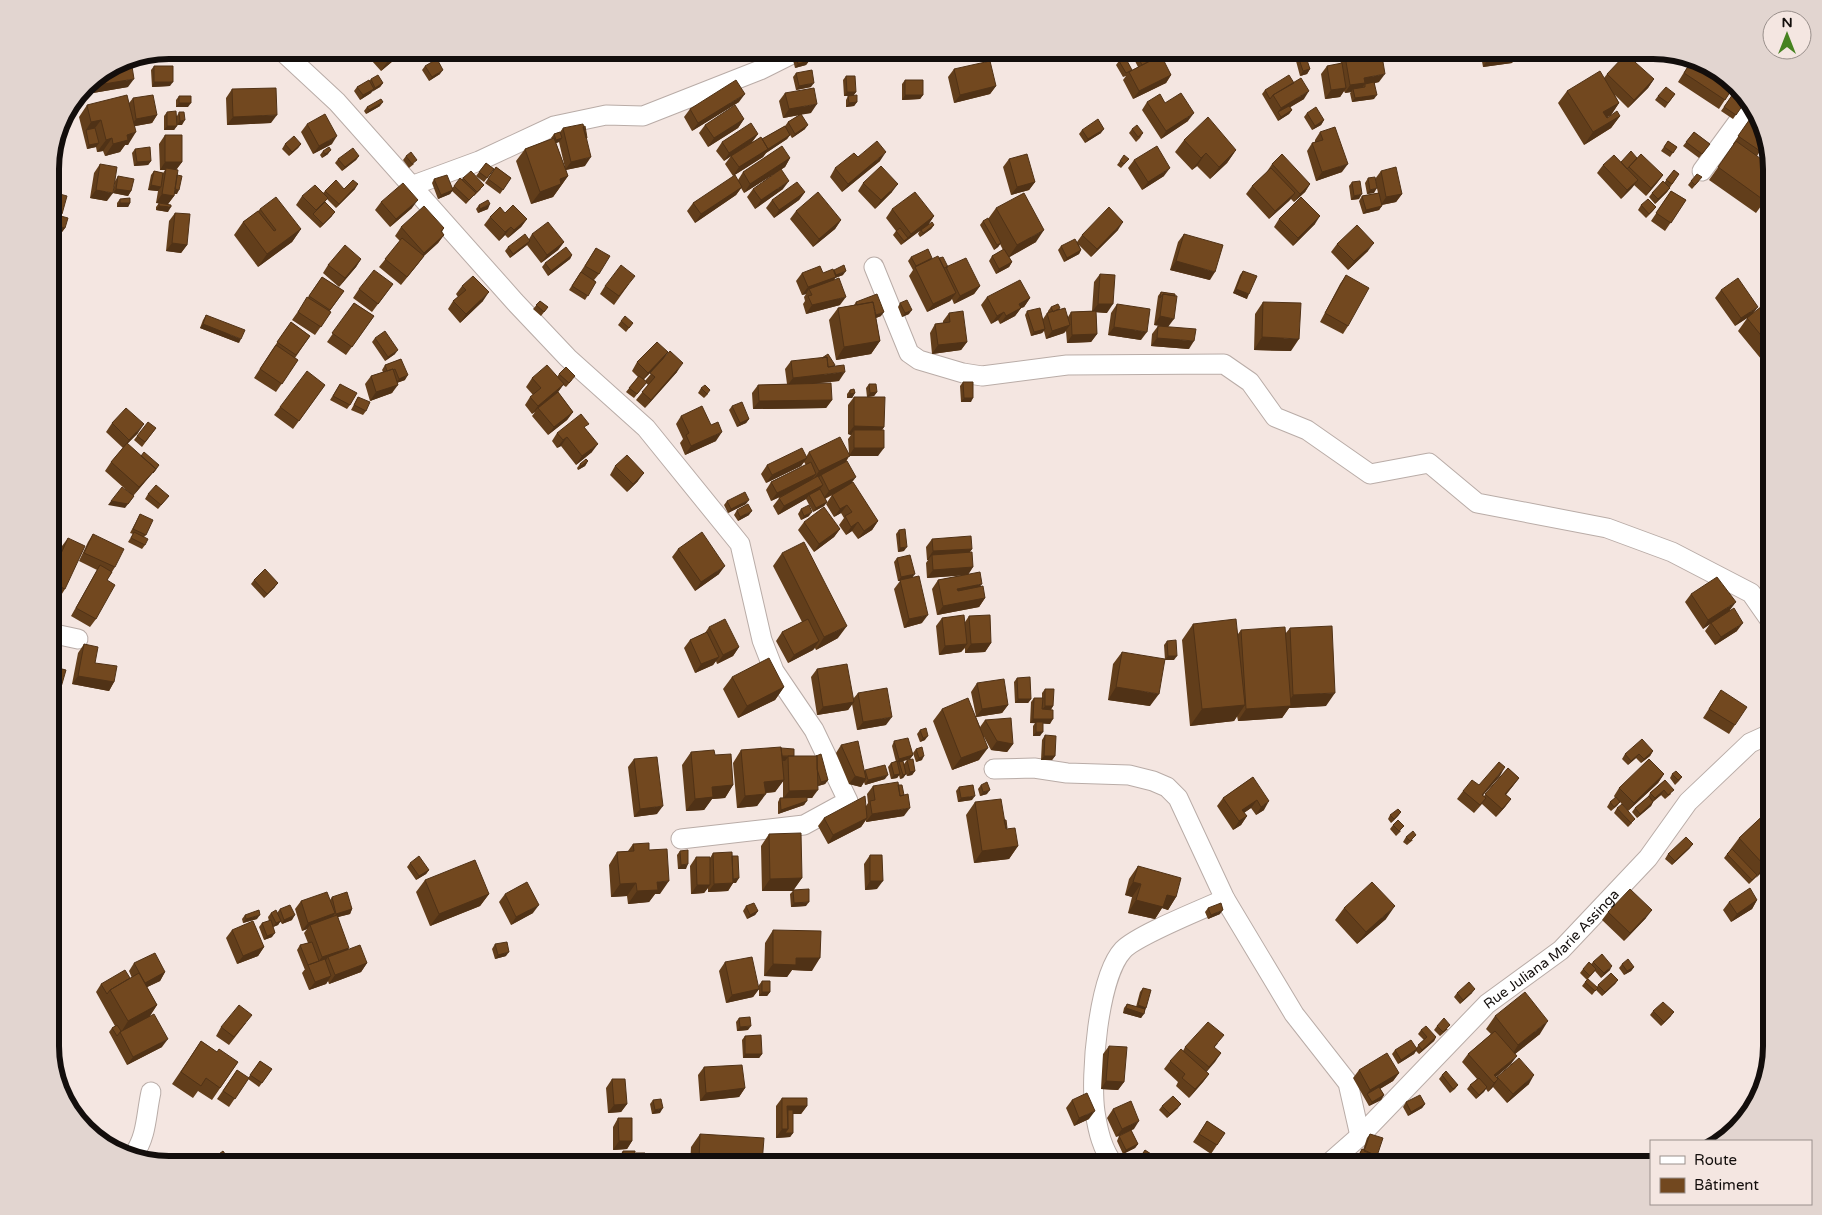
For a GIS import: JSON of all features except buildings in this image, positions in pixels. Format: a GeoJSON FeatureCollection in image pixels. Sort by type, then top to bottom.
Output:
{"type":"FeatureCollection","features":[{"type":"Feature","properties":{"kind":"street"},"geometry":{"type":"LineString","coordinates":[[291,59],[337,102],[515,302],[568,358],[646,428],[740,544],[762,640],[774,671],[814,730],[848,801],[804,825],[681,839]]}},
{"type":"Feature","properties":{"kind":"street"},"geometry":{"type":"LineString","coordinates":[[411,186],[479,161],[554,126],[606,115],[643,116],[760,70],[782,59]]}},
{"type":"Feature","properties":{"kind":"street"},"geometry":{"type":"LineString","coordinates":[[1702,171],[1746,110]]}},
{"type":"Feature","properties":{"kind":"street"},"geometry":{"type":"LineString","coordinates":[[874,267],[909,353],[919,360],[963,374],[982,376],[1067,365],[1224,364],[1250,382],[1275,417],[1307,430],[1370,474],[1428,463],[1477,503],[1607,528],[1672,552],[1750,593],[1763,611]]}},
{"type":"Feature","properties":{"kind":"street"},"geometry":{"type":"LineString","coordinates":[[59,636],[78,639]]}},
{"type":"Feature","properties":{"kind":"street","name":"Rue Juliana Marie Assinga"},"geometry":{"type":"LineString","coordinates":[[1337,1156],[1360,1136],[1487,1004],[1561,950],[1648,858],[1695,796],[1750,742],[1763,737]]}},
{"type":"Feature","properties":{"kind":"street"},"geometry":{"type":"LineString","coordinates":[[994,769],[1034,768],[1075,774],[1130,775],[1167,787],[1178,798],[1225,899],[1294,1014],[1348,1083],[1360,1136]]}},
{"type":"Feature","properties":{"kind":"street"},"geometry":{"type":"LineString","coordinates":[[1108,1156],[1105,1152],[1095,1110],[1095,1086],[1099,1025],[1105,988],[1113,968],[1123,950],[1146,936],[1225,899]]}},
{"type":"Feature","properties":{"kind":"street"},"geometry":{"type":"LineString","coordinates":[[136,1151],[141,1144],[146,1129],[151,1092]]}}]}
